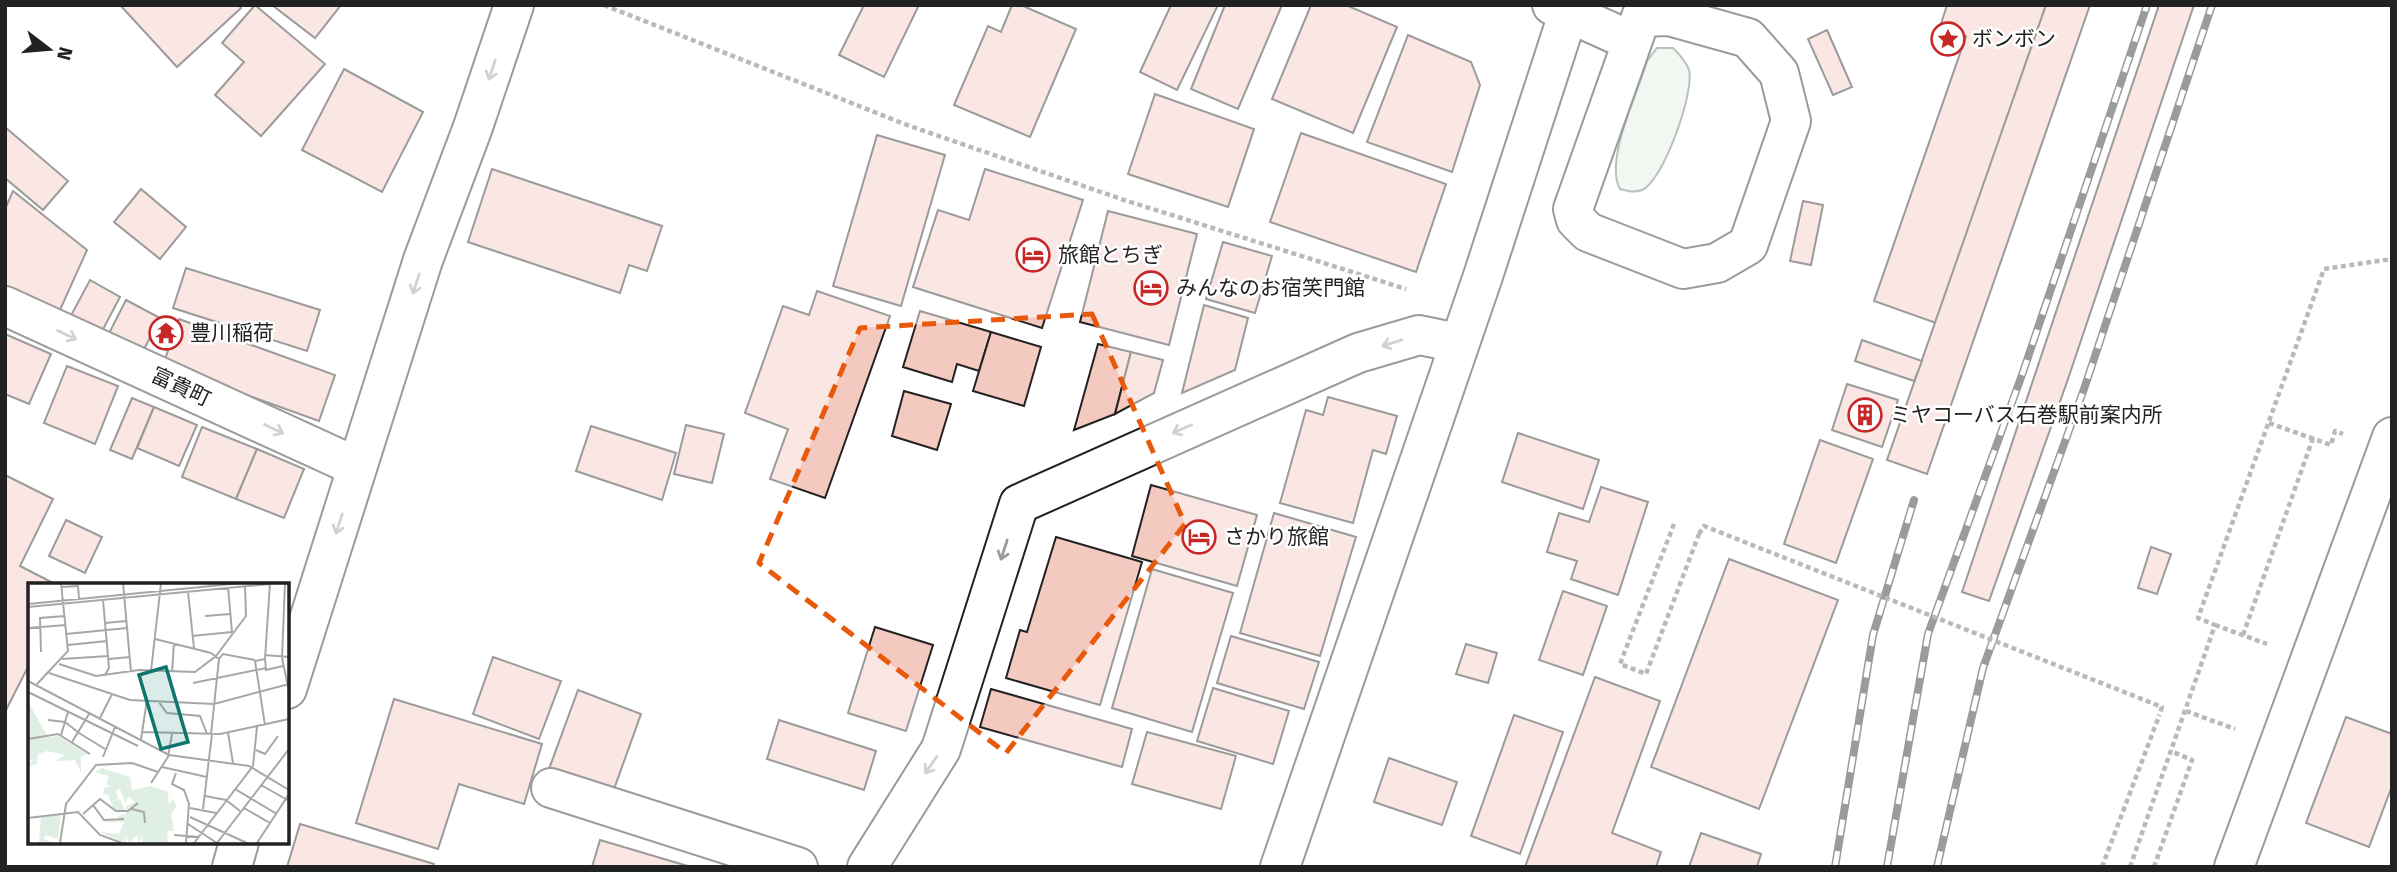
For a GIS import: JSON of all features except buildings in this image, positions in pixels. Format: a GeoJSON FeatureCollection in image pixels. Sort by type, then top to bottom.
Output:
{"type":"FeatureCollection","features":[{"type":"Feature","properties":{"kind":"street"},"geometry":{"type":"LineString","coordinates":[[289,683],[423,260],[473,127],[513,5]]}},
{"type":"Feature","properties":{"kind":"street"},"geometry":{"type":"LineString","coordinates":[[1280,867],[1458,343],[1564,8],[1631,41]]}},
{"type":"Feature","properties":{"kind":"street"},"geometry":{"type":"LineString","coordinates":[[1669,16],[1748,38],[1779,73],[1791,121],[1748,246],[1717,263],[1683,269],[1587,232],[1576,220],[1573,209],[1631,41],[1641,17],[1669,16]]}},
{"type":"Feature","properties":{"kind":"street","name":"富貴町"},"geometry":{"type":"LineString","coordinates":[[5,306],[358,467]]}},
{"type":"Feature","properties":{"kind":"street"},"geometry":{"type":"LineString","coordinates":[[866,867],[941,749],[1019,504],[1358,353],[1419,335],[1458,343]]}},
{"type":"Feature","properties":{"kind":"street"},"geometry":{"type":"LineString","coordinates":[[2234,867],[2389,444]]}},
{"type":"Feature","properties":{"kind":"street"},"geometry":{"type":"LineString","coordinates":[[551,788],[798,867]]}},
{"type":"Feature","properties":{"kind":"street"},"geometry":{"type":"LineString","coordinates":[[232,867],[238,844]]}},
{"type":"Feature","properties":{"kind":"path"},"geometry":{"type":"LineString","coordinates":[[604,5],[919,129],[1124,200],[1414,291]]}},
{"type":"Feature","properties":{"kind":"path"},"geometry":{"type":"LineString","coordinates":[[2130,867],[2216,625],[2198,618],[2324,269],[2392,259]]}},
{"type":"Feature","properties":{"kind":"path"},"geometry":{"type":"LineString","coordinates":[[2269,423],[2331,445],[2335,431],[2389,444]]}},
{"type":"Feature","properties":{"kind":"path"},"geometry":{"type":"LineString","coordinates":[[2243,635],[2314,438]]}},
{"type":"Feature","properties":{"kind":"path"},"geometry":{"type":"LineString","coordinates":[[1675,524],[1620,664],[1646,674],[1704,526],[2162,707],[2102,867]]}},
{"type":"Feature","properties":{"kind":"path"},"geometry":{"type":"LineString","coordinates":[[2154,867],[2192,761],[2172,752]]}},
{"type":"Feature","properties":{"kind":"highlighted area"},"geometry":{"type":"Polygon","coordinates":[[[1092,314],[1185,524],[1006,753],[759,563],[860,328],[1092,314]]]}},
{"type":"Feature","properties":{"kind":"green space"},"geometry":{"type":"Polygon","coordinates":[[[1657,48],[1673,48],[1686,64],[1690,81],[1687,96],[1676,135],[1659,171],[1642,190],[1628,191],[1620,189],[1616,176],[1619,144],[1647,61],[1657,48]]]}},
{"type":"Feature","properties":{"kind":"railway"},"geometry":{"type":"LineString","coordinates":[[1887,867],[1928,634],[2023,372],[2147,5]]}},
{"type":"Feature","properties":{"kind":"railway"},"geometry":{"type":"LineString","coordinates":[[1937,867],[1983,668],[2084,389],[2212,5]]}},
{"type":"Feature","properties":{"kind":"railway"},"geometry":{"type":"LineString","coordinates":[[1835,867],[1873,635],[1914,500]]}},
{"type":"Feature","properties":{"kind":"place","name":"ボンボン"},"geometry":{"type":"Point","coordinates":[1948,39]}},
{"type":"Feature","properties":{"kind":"place","name":"旅館とちぎ"},"geometry":{"type":"Point","coordinates":[1033,255]}},
{"type":"Feature","properties":{"kind":"place","name":"みんなのお宿笑門館"},"geometry":{"type":"Point","coordinates":[1151,288]}},
{"type":"Feature","properties":{"kind":"place","name":"豊川稲荷"},"geometry":{"type":"Point","coordinates":[166,333]}},
{"type":"Feature","properties":{"kind":"place","name":"ミヤコーバス石巻駅前案内所"},"geometry":{"type":"Point","coordinates":[1865,415]}},
{"type":"Feature","properties":{"kind":"place","name":"さかり旅館"},"geometry":{"type":"Point","coordinates":[1199,537]}}]}
